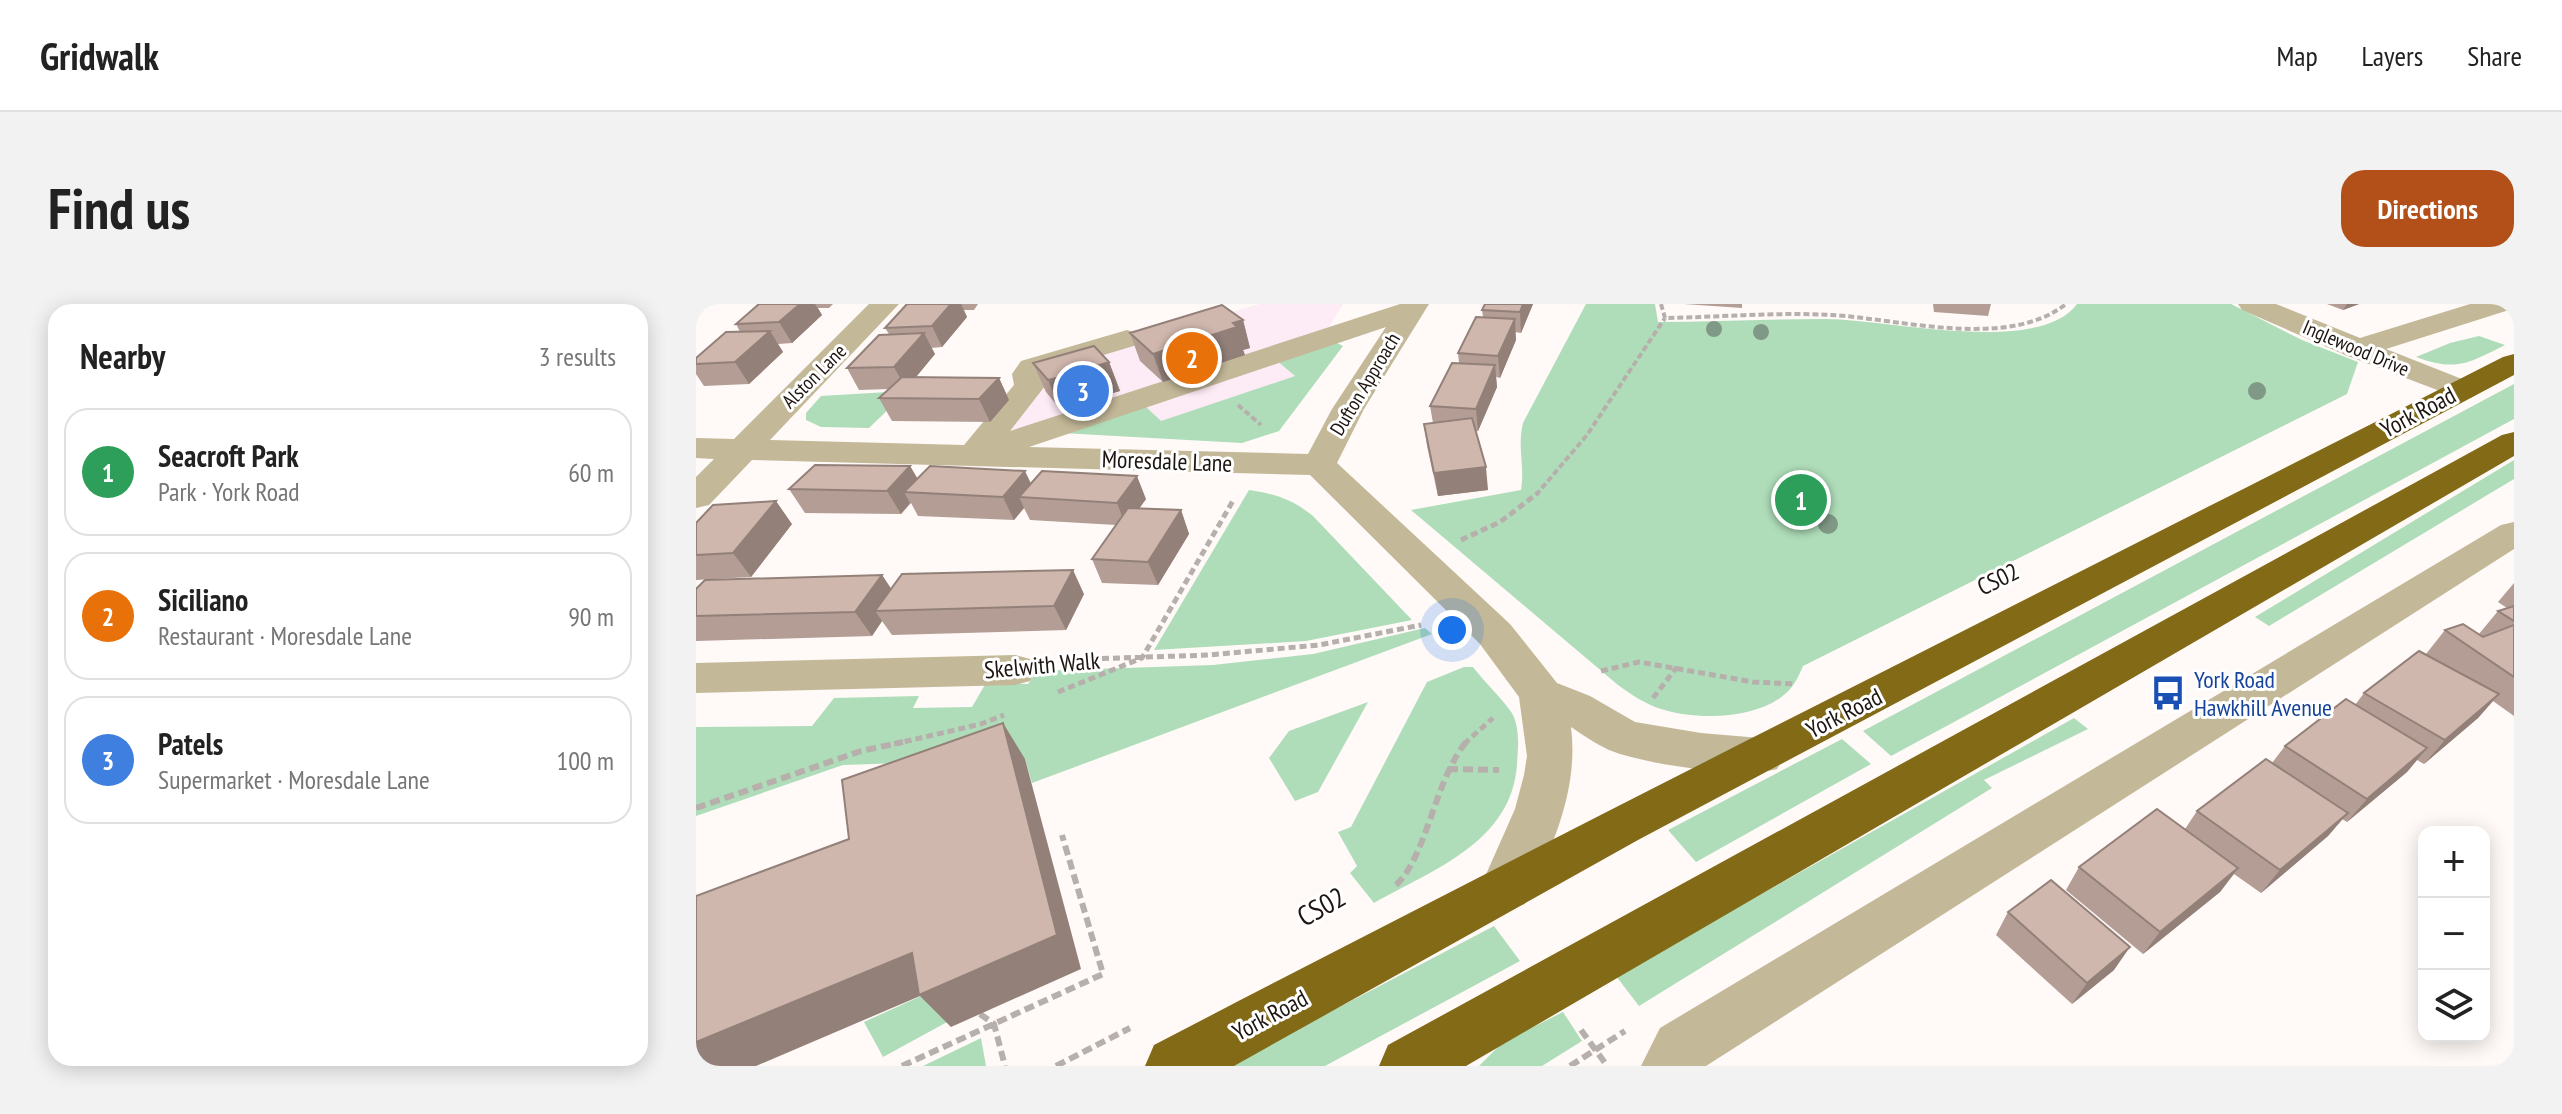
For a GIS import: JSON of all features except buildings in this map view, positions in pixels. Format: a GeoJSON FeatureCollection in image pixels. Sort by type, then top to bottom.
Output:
{"type":"FeatureCollection","features":[{"type":"Feature","properties":{"kind":"highway","name":"York Road"},"geometry":{"type":"LineString","coordinates":[[1175,1066],[1620,826],[2514,363]]}},
{"type":"Feature","properties":{"kind":"highway"},"geometry":{"type":"LineString","coordinates":[[1409,1066],[2514,442]]}},
{"type":"Feature","properties":{"kind":"street","name":"Alston Lane"},"geometry":{"type":"LineString","coordinates":[[696,497],[885,304]]}},
{"type":"Feature","properties":{"kind":"street","name":"Inglewood Drive"},"geometry":{"type":"LineString","coordinates":[[2252,304],[2355,349],[2461,390]]}},
{"type":"Feature","properties":{"kind":"street"},"geometry":{"type":"LineString","coordinates":[[2355,349],[2499,304]]}},
{"type":"Feature","properties":{"kind":"street"},"geometry":{"type":"LineString","coordinates":[[974,455],[1412,307]]}},
{"type":"Feature","properties":{"kind":"street","name":"Dufton Approach"},"geometry":{"type":"LineString","coordinates":[[1319,465],[1348,409],[1412,307]]}},
{"type":"Feature","properties":{"kind":"street"},"geometry":{"type":"LineString","coordinates":[[974,455],[1030,386],[1027,374],[1032,367],[1127,339]]}},
{"type":"Feature","properties":{"kind":"street","name":"Moresdale Lane"},"geometry":{"type":"LineString","coordinates":[[696,448],[1319,465]]}},
{"type":"Feature","properties":{"kind":"street"},"geometry":{"type":"LineString","coordinates":[[1319,465],[1495,634],[1523,702],[1548,726],[1551,756],[1540,809],[1506,888]]}},
{"type":"Feature","properties":{"kind":"street"},"geometry":{"type":"LineString","coordinates":[[1671,1066],[1681,1048],[2514,533]]}},
{"type":"Feature","properties":{"kind":"street","name":"Skelwith Walk"},"geometry":{"type":"LineString","coordinates":[[696,678],[1015,670]]}},
{"type":"Feature","properties":{"kind":"street"},"geometry":{"type":"LineString","coordinates":[[1523,702],[1574,708],[1624,737],[1655,744],[1760,756]]}},
{"type":"Feature","properties":{"kind":"path"},"geometry":{"type":"LineString","coordinates":[[1661,304],[1665,318]]}},
{"type":"Feature","properties":{"kind":"path"},"geometry":{"type":"LineString","coordinates":[[1665,318],[1831,315],[1935,327],[2001,327],[2051,316],[2066,304]]}},
{"type":"Feature","properties":{"kind":"path"},"geometry":{"type":"LineString","coordinates":[[1415,558],[1489,529],[1535,496],[1570,455],[1665,318]]}},
{"type":"Feature","properties":{"kind":"path"},"geometry":{"type":"LineString","coordinates":[[1205,377],[1277,440],[1265,445],[1255,463]]}},
{"type":"Feature","properties":{"kind":"path","name":"Skelwith Walk"},"geometry":{"type":"LineString","coordinates":[[1015,670],[1038,661],[1209,655],[1319,645],[1434,623]]}},
{"type":"Feature","properties":{"kind":"path"},"geometry":{"type":"LineString","coordinates":[[1596,673],[1639,662],[1753,682],[1808,682]]}},
{"type":"Feature","properties":{"kind":"path"},"geometry":{"type":"LineString","coordinates":[[1649,703],[1677,667]]}},
{"type":"Feature","properties":{"kind":"path"},"geometry":{"type":"LineString","coordinates":[[1392,888],[1402,881],[1413,860],[1448,769],[1464,740],[1523,702]]}},
{"type":"Feature","properties":{"kind":"path"},"geometry":{"type":"LineString","coordinates":[[1448,769],[1503,770]]}},
{"type":"Feature","properties":{"kind":"path"},"geometry":{"type":"LineString","coordinates":[[902,1066],[1103,974],[1062,835]]}},
{"type":"Feature","properties":{"kind":"path"},"geometry":{"type":"LineString","coordinates":[[980,1014],[994,1024],[1005,1066]]}},
{"type":"Feature","properties":{"kind":"path"},"geometry":{"type":"LineString","coordinates":[[1056,1066],[1140,1023]]}},
{"type":"Feature","properties":{"kind":"path"},"geometry":{"type":"LineString","coordinates":[[1595,1049],[1605,1063]]}},
{"type":"Feature","properties":{"kind":"shaded area"},"geometry":{"type":"Polygon","coordinates":[[[1260,304],[1343,304],[1317,346],[1277,360],[1295,376],[1161,422],[1061,433],[1002,432],[1043,366],[1260,304]]]}},
{"type":"Feature","properties":{"kind":"green space"},"geometry":{"type":"Polygon","coordinates":[[[1586,304],[1655,304],[1658,322],[1823,319],[1995,332],[2030,329],[2058,320],[2077,304],[2231,304],[2302,340],[2358,362],[2347,394],[1803,666],[1791,688],[1779,699],[1748,712],[1693,715],[1655,707],[1618,685],[1411,510],[1521,490],[1523,423],[1586,304]]]}},
{"type":"Feature","properties":{"kind":"green space"},"geometry":{"type":"Polygon","coordinates":[[[2479,336],[2505,345],[2482,357],[2452,365],[2416,357],[2450,343],[2479,336]]]}},
{"type":"Feature","properties":{"kind":"green space"},"geometry":{"type":"Polygon","coordinates":[[[1335,342],[1343,346],[1279,431],[1242,443],[1061,433],[1144,405],[1161,421],[1295,376],[1276,360],[1335,342]]]}},
{"type":"Feature","properties":{"kind":"green space"},"geometry":{"type":"Polygon","coordinates":[[[2514,384],[2514,419],[1891,756],[1863,731],[2514,384]]]}},
{"type":"Feature","properties":{"kind":"green space"},"geometry":{"type":"Polygon","coordinates":[[[888,392],[895,403],[869,428],[821,427],[806,420],[806,413],[821,396],[888,392]]]}},
{"type":"Feature","properties":{"kind":"green space"},"geometry":{"type":"Polygon","coordinates":[[[2514,460],[2514,479],[2269,626],[2255,617],[2514,460]]]}},
{"type":"Feature","properties":{"kind":"green space"},"geometry":{"type":"Polygon","coordinates":[[[1249,490],[1284,498],[1313,516],[1412,620],[1306,641],[1154,650],[1249,490]]]}},
{"type":"Feature","properties":{"kind":"green space"},"geometry":{"type":"Polygon","coordinates":[[[1425,628],[1432,634],[1032,783],[1025,759],[843,765],[696,816],[696,727],[812,726],[834,698],[919,696],[913,708],[972,707],[986,683],[1028,684],[1037,671],[1213,665],[1313,654],[1425,628]]]}},
{"type":"Feature","properties":{"kind":"green space"},"geometry":{"type":"Polygon","coordinates":[[[1464,667],[1473,667],[1513,715],[1518,745],[1512,791],[1501,814],[1466,850],[1374,903],[1350,873],[1357,866],[1338,832],[1351,827],[1427,682],[1464,667]]]}},
{"type":"Feature","properties":{"kind":"green space"},"geometry":{"type":"Polygon","coordinates":[[[1368,702],[1318,792],[1295,801],[1269,758],[1289,731],[1368,702]]]}},
{"type":"Feature","properties":{"kind":"green space"},"geometry":{"type":"Polygon","coordinates":[[[2074,718],[2088,729],[1984,780],[1992,788],[1639,1006],[1616,976],[2074,718]]]}},
{"type":"Feature","properties":{"kind":"green space"},"geometry":{"type":"Polygon","coordinates":[[[1842,739],[1871,764],[1696,862],[1668,830],[1842,739]]]}},
{"type":"Feature","properties":{"kind":"green space"},"geometry":{"type":"Polygon","coordinates":[[[1494,926],[1520,961],[1325,1066],[1227,1066],[1494,926]]]}},
{"type":"Feature","properties":{"kind":"green space"},"geometry":{"type":"Polygon","coordinates":[[[943,986],[949,1021],[883,1057],[864,1022],[943,986]]]}},
{"type":"Feature","properties":{"kind":"green space"},"geometry":{"type":"Polygon","coordinates":[[[1563,1012],[1582,1041],[1542,1066],[1479,1066],[1503,1042],[1563,1012]]]}},
{"type":"Feature","properties":{"kind":"green space"},"geometry":{"type":"Polygon","coordinates":[[[981,1038],[986,1066],[923,1066],[981,1038]]]}},
{"type":"Feature","properties":{"kind":"place","name":"Siciliano"},"geometry":{"type":"Point","coordinates":[1192,358]}},
{"type":"Feature","properties":{"kind":"place","name":"Patels"},"geometry":{"type":"Point","coordinates":[1083,391]}},
{"type":"Feature","properties":{"kind":"place","name":"Seacroft Park"},"geometry":{"type":"Point","coordinates":[1801,500]}},
{"type":"Feature","properties":{"kind":"place","name":"York Road Hawkhill Avenue"},"geometry":{"type":"Point","coordinates":[2168,693]}}]}
